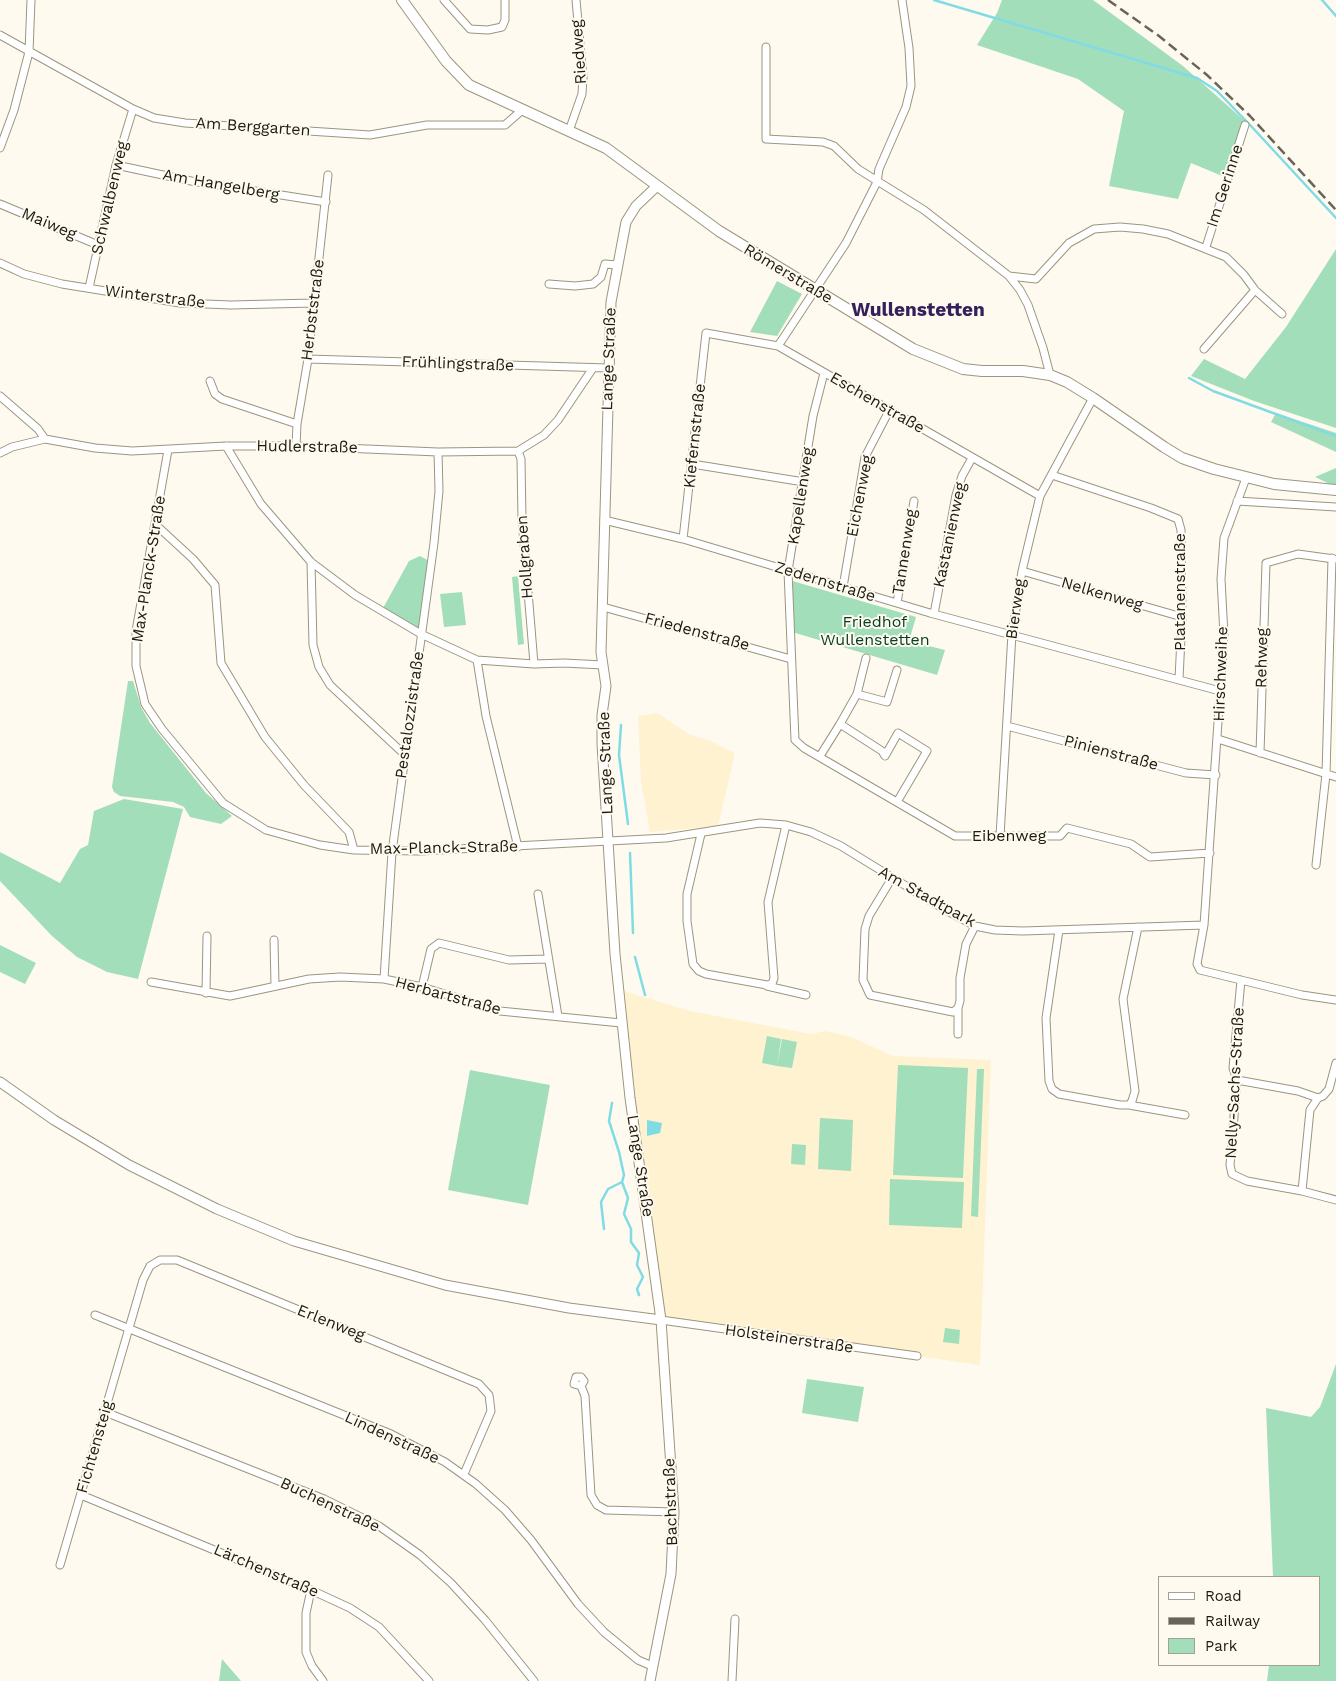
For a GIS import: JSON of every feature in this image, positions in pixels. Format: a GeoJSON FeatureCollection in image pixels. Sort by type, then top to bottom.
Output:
{"type":"FeatureCollection","features":[{"type":"Feature","properties":{"kind":"main road","name":"Römerstraße"},"geometry":{"type":"LineString","coordinates":[[402,0],[456,74],[476,89],[606,148],[709,225],[913,349],[943,363],[982,371],[1023,371],[1050,376],[1068,382],[1182,458],[1246,478],[1311,489],[1336,490]]}},
{"type":"Feature","properties":{"kind":"street"},"geometry":{"type":"LineString","coordinates":[[0,148],[14,110],[29,52],[31,0]]}},
{"type":"Feature","properties":{"kind":"street"},"geometry":{"type":"LineString","coordinates":[[444,0],[470,29],[488,30],[502,27],[505,20],[505,0]]}},
{"type":"Feature","properties":{"kind":"street","name":"Riedweg"},"geometry":{"type":"LineString","coordinates":[[569,131],[582,94],[583,77],[576,0]]}},
{"type":"Feature","properties":{"kind":"street"},"geometry":{"type":"LineString","coordinates":[[778,346],[846,243],[877,182],[879,169],[906,106],[911,86],[909,48],[902,0]]}},
{"type":"Feature","properties":{"kind":"street","name":"Am Berggarten"},"geometry":{"type":"LineString","coordinates":[[0,35],[132,109],[154,118],[185,123],[370,135],[427,125],[505,125],[522,111]]}},
{"type":"Feature","properties":{"kind":"street"},"geometry":{"type":"LineString","coordinates":[[766,47],[766,139],[823,142],[834,146],[858,169],[924,210],[1009,276],[1020,290],[1028,305],[1043,348],[1050,376]]}},
{"type":"Feature","properties":{"kind":"street","name":"Schwalbenweg"},"geometry":{"type":"LineString","coordinates":[[89,288],[116,165],[132,109]]}},
{"type":"Feature","properties":{"kind":"street","name":"Im Gerinne"},"geometry":{"type":"LineString","coordinates":[[1206,247],[1245,125]]}},
{"type":"Feature","properties":{"kind":"street","name":"Am Hangelberg"},"geometry":{"type":"LineString","coordinates":[[116,165],[191,181],[326,202]]}},
{"type":"Feature","properties":{"kind":"street","name":"Herbststraße"},"geometry":{"type":"LineString","coordinates":[[296,446],[297,424],[308,358],[328,175]]}},
{"type":"Feature","properties":{"kind":"street","name":"Lange Straße"},"geometry":{"type":"LineString","coordinates":[[657,186],[640,201],[629,216],[617,265],[611,302],[604,520],[603,665],[606,686],[602,732],[621,1022],[661,1320]]}},
{"type":"Feature","properties":{"kind":"street","name":"Maiweg"},"geometry":{"type":"LineString","coordinates":[[0,204],[98,245]]}},
{"type":"Feature","properties":{"kind":"street","name":"Im Gerinne"},"geometry":{"type":"LineString","coordinates":[[1009,276],[1036,279],[1046,271],[1069,243],[1084,234],[1103,227],[1143,229],[1168,234],[1206,247],[1232,261],[1255,290],[1282,314]]}},
{"type":"Feature","properties":{"kind":"street","name":"Winterstraße"},"geometry":{"type":"LineString","coordinates":[[0,263],[24,274],[62,284],[180,303],[231,305],[314,303]]}},
{"type":"Feature","properties":{"kind":"street"},"geometry":{"type":"LineString","coordinates":[[549,284],[575,286],[593,284],[601,277],[605,264],[617,265]]}},
{"type":"Feature","properties":{"kind":"street"},"geometry":{"type":"LineString","coordinates":[[1204,349],[1255,290]]}},
{"type":"Feature","properties":{"kind":"street","name":"Eschenstraße"},"geometry":{"type":"LineString","coordinates":[[706,333],[778,346],[1040,496]]}},
{"type":"Feature","properties":{"kind":"street","name":"Kiefernstraße"},"geometry":{"type":"LineString","coordinates":[[683,538],[706,333]]}},
{"type":"Feature","properties":{"kind":"street","name":"Frühlingstraße"},"geometry":{"type":"LineString","coordinates":[[308,358],[608,368]]}},
{"type":"Feature","properties":{"kind":"street"},"geometry":{"type":"LineString","coordinates":[[518,451],[544,435],[558,420],[593,368]]}},
{"type":"Feature","properties":{"kind":"street","name":"Kapellenweg"},"geometry":{"type":"LineString","coordinates":[[795,740],[788,571],[804,482],[813,416],[824,373]]}},
{"type":"Feature","properties":{"kind":"street"},"geometry":{"type":"LineString","coordinates":[[210,381],[215,394],[222,399],[297,424]]}},
{"type":"Feature","properties":{"kind":"street"},"geometry":{"type":"LineString","coordinates":[[0,396],[38,430],[45,439],[12,447],[0,453]]}},
{"type":"Feature","properties":{"kind":"street","name":"Bierweg"},"geometry":{"type":"LineString","coordinates":[[1000,836],[1012,634],[1022,571],[1040,496],[1093,398]]}},
{"type":"Feature","properties":{"kind":"street","name":"Eichenweg"},"geometry":{"type":"LineString","coordinates":[[843,587],[865,457],[890,410]]}},
{"type":"Feature","properties":{"kind":"street","name":"Hudlerstraße"},"geometry":{"type":"LineString","coordinates":[[45,439],[95,448],[132,451],[226,446],[296,446],[438,452],[518,451]]}},
{"type":"Feature","properties":{"kind":"street"},"geometry":{"type":"LineString","coordinates":[[226,446],[261,504],[311,562],[355,595],[421,634],[477,660],[534,664],[603,665]]}},
{"type":"Feature","properties":{"kind":"street","name":"Max-Planck-Straße"},"geometry":{"type":"LineString","coordinates":[[168,450],[136,631],[136,666],[145,704],[202,780],[223,803],[266,830],[320,845],[354,850],[392,852],[610,841]]}},
{"type":"Feature","properties":{"kind":"street","name":"Hollgraben"},"geometry":{"type":"LineString","coordinates":[[518,451],[521,459],[522,519],[534,664]]}},
{"type":"Feature","properties":{"kind":"street","name":"Pestalozzistraße"},"geometry":{"type":"LineString","coordinates":[[384,979],[392,852],[437,519],[438,452]]}},
{"type":"Feature","properties":{"kind":"street","name":"Kastanienweg"},"geometry":{"type":"LineString","coordinates":[[934,614],[956,495],[962,476],[972,458]]}},
{"type":"Feature","properties":{"kind":"street"},"geometry":{"type":"LineString","coordinates":[[692,464],[804,482]]}},
{"type":"Feature","properties":{"kind":"street","name":"Platanenstraße"},"geometry":{"type":"LineString","coordinates":[[1052,475],[1178,519],[1181,530],[1182,617],[1179,679]]}},
{"type":"Feature","properties":{"kind":"street","name":"Hirschweihe"},"geometry":{"type":"LineString","coordinates":[[1204,926],[1216,775],[1224,635],[1221,579],[1224,538],[1246,478]]}},
{"type":"Feature","properties":{"kind":"street","name":"Tannenweg"},"geometry":{"type":"LineString","coordinates":[[897,603],[914,501]]}},
{"type":"Feature","properties":{"kind":"street"},"geometry":{"type":"LineString","coordinates":[[1237,501],[1336,507]]}},
{"type":"Feature","properties":{"kind":"street","name":"Zedernstraße"},"geometry":{"type":"LineString","coordinates":[[604,520],[683,538],[934,614],[1220,691]]}},
{"type":"Feature","properties":{"kind":"street"},"geometry":{"type":"LineString","coordinates":[[156,525],[193,559],[215,585],[221,663],[265,737],[304,785],[349,832],[354,850]]}},
{"type":"Feature","properties":{"kind":"street","name":"Rehweg"},"geometry":{"type":"LineString","coordinates":[[1260,753],[1266,563],[1298,554],[1334,559]]}},
{"type":"Feature","properties":{"kind":"street"},"geometry":{"type":"LineString","coordinates":[[1316,865],[1326,774],[1334,559]]}},
{"type":"Feature","properties":{"kind":"street"},"geometry":{"type":"LineString","coordinates":[[311,562],[313,645],[319,667],[330,685],[404,754]]}},
{"type":"Feature","properties":{"kind":"street","name":"Nelkenweg"},"geometry":{"type":"LineString","coordinates":[[1022,571],[1182,617]]}},
{"type":"Feature","properties":{"kind":"street","name":"Friedenstraße"},"geometry":{"type":"LineString","coordinates":[[603,607],[791,659]]}},
{"type":"Feature","properties":{"kind":"street"},"geometry":{"type":"LineString","coordinates":[[820,756],[857,694],[866,658]]}},
{"type":"Feature","properties":{"kind":"street"},"geometry":{"type":"LineString","coordinates":[[477,660],[486,716],[518,847]]}},
{"type":"Feature","properties":{"kind":"street"},"geometry":{"type":"LineString","coordinates":[[857,694],[887,702],[897,670]]}},
{"type":"Feature","properties":{"kind":"street"},"geometry":{"type":"LineString","coordinates":[[840,724],[882,751],[885,756],[898,733],[926,751],[897,802]]}},
{"type":"Feature","properties":{"kind":"street","name":"Pinienstraße"},"geometry":{"type":"LineString","coordinates":[[1007,726],[1186,773],[1216,775]]}},
{"type":"Feature","properties":{"kind":"street"},"geometry":{"type":"LineString","coordinates":[[1218,739],[1336,776]]}},
{"type":"Feature","properties":{"kind":"street","name":"Eibenweg"},"geometry":{"type":"LineString","coordinates":[[795,740],[954,836],[1060,836],[1067,828],[1131,844],[1150,857],[1210,853]]}},
{"type":"Feature","properties":{"kind":"street","name":"Am Stadtpark"},"geometry":{"type":"LineString","coordinates":[[610,841],[701,834],[760,822],[786,825],[811,832],[841,846],[975,926],[1023,932],[1204,926]]}},
{"type":"Feature","properties":{"kind":"street"},"geometry":{"type":"LineString","coordinates":[[767,985],[772,984],[774,978],[768,902],[786,825]]}},
{"type":"Feature","properties":{"kind":"street"},"geometry":{"type":"LineString","coordinates":[[701,834],[699,852],[690,876],[687,894],[687,921],[693,964],[699,971],[706,974],[767,985],[806,995]]}},
{"type":"Feature","properties":{"kind":"street"},"geometry":{"type":"LineString","coordinates":[[892,878],[869,916],[865,929],[863,980],[865,989],[870,995],[934,1010],[953,1012],[958,1008]]}},
{"type":"Feature","properties":{"kind":"street"},"geometry":{"type":"LineString","coordinates":[[538,894],[558,1016]]}},
{"type":"Feature","properties":{"kind":"street"},"geometry":{"type":"LineString","coordinates":[[958,1034],[958,1008],[963,959],[966,944],[975,926]]}},
{"type":"Feature","properties":{"kind":"street"},"geometry":{"type":"LineString","coordinates":[[1204,926],[1198,968],[1207,973],[1302,995],[1336,1000]]}},
{"type":"Feature","properties":{"kind":"street"},"geometry":{"type":"LineString","coordinates":[[1129,1105],[1135,1091],[1123,999],[1138,927]]}},
{"type":"Feature","properties":{"kind":"street"},"geometry":{"type":"LineString","coordinates":[[1059,930],[1046,1018],[1052,1089],[1059,1094],[1185,1116]]}},
{"type":"Feature","properties":{"kind":"street"},"geometry":{"type":"LineString","coordinates":[[206,993],[207,936]]}},
{"type":"Feature","properties":{"kind":"street"},"geometry":{"type":"LineString","coordinates":[[274,940],[275,986]]}},
{"type":"Feature","properties":{"kind":"street"},"geometry":{"type":"LineString","coordinates":[[422,987],[430,949],[439,943],[509,960],[548,959]]}},
{"type":"Feature","properties":{"kind":"street","name":"Herbartstraße"},"geometry":{"type":"LineString","coordinates":[[150,982],[230,996],[309,979],[340,976],[384,979],[422,987],[500,1011],[621,1022]]}},
{"type":"Feature","properties":{"kind":"street","name":"Nelly-Sachs-Straße"},"geometry":{"type":"LineString","coordinates":[[1241,980],[1233,1068],[1237,1080],[1230,1165],[1232,1174],[1247,1181],[1302,1190],[1336,1200]]}},
{"type":"Feature","properties":{"kind":"street"},"geometry":{"type":"LineString","coordinates":[[1302,1190],[1310,1110],[1318,1098],[1323,1096],[1329,1089],[1336,1063]]}},
{"type":"Feature","properties":{"kind":"street"},"geometry":{"type":"LineString","coordinates":[[1237,1080],[1298,1091],[1318,1098]]}},
{"type":"Feature","properties":{"kind":"street"},"geometry":{"type":"LineString","coordinates":[[0,1082],[54,1120],[129,1165],[217,1209],[294,1240],[445,1285],[569,1308],[661,1320]]}},
{"type":"Feature","properties":{"kind":"street","name":"Erlenweg"},"geometry":{"type":"LineString","coordinates":[[130,1329],[147,1271],[156,1262],[172,1259],[473,1380],[489,1396],[491,1411],[464,1474]]}},
{"type":"Feature","properties":{"kind":"street","name":"Lindenstraße"},"geometry":{"type":"LineString","coordinates":[[95,1315],[391,1434],[428,1452],[464,1474],[505,1510],[588,1616],[632,1656],[652,1666]]}},
{"type":"Feature","properties":{"kind":"street","name":"Holsteinerstraße"},"geometry":{"type":"LineString","coordinates":[[661,1320],[917,1356]]}},
{"type":"Feature","properties":{"kind":"street","name":"Bachstraße"},"geometry":{"type":"LineString","coordinates":[[650,1681],[671,1574],[674,1512],[661,1320]]}},
{"type":"Feature","properties":{"kind":"street","name":"Fichtensteig"},"geometry":{"type":"LineString","coordinates":[[60,1565],[130,1329]]}},
{"type":"Feature","properties":{"kind":"street"},"geometry":{"type":"LineString","coordinates":[[581,1386],[585,1396],[591,1495],[597,1506],[606,1510],[674,1512]]}},
{"type":"Feature","properties":{"kind":"street","name":"Buchenstraße"},"geometry":{"type":"LineString","coordinates":[[105,1412],[316,1496],[379,1526],[420,1555],[452,1583],[534,1681]]}},
{"type":"Feature","properties":{"kind":"street","name":"Lärchenstraße"},"geometry":{"type":"LineString","coordinates":[[82,1495],[350,1608],[379,1627],[429,1681]]}},
{"type":"Feature","properties":{"kind":"street"},"geometry":{"type":"LineString","coordinates":[[311,1590],[306,1613],[306,1652],[312,1666],[323,1681]]}},
{"type":"Feature","properties":{"kind":"street"},"geometry":{"type":"LineString","coordinates":[[732,1681],[735,1619]]}},
{"type":"Feature","properties":{"kind":"shaded area"},"geometry":{"type":"Polygon","coordinates":[[[657,713],[689,734],[710,741],[735,753],[718,826],[650,832],[641,781],[638,716],[657,713]]]}},
{"type":"Feature","properties":{"kind":"shaded area"},"geometry":{"type":"Polygon","coordinates":[[[620,990],[690,1011],[811,1034],[826,1031],[851,1037],[893,1056],[991,1060],[980,1365],[662,1320],[620,990]]]}},
{"type":"Feature","properties":{"kind":"green space"},"geometry":{"type":"Polygon","coordinates":[[[1002,0],[1093,0],[1183,66],[1246,122],[1227,178],[1191,163],[1178,199],[1109,186],[1124,111],[1078,79],[977,45],[997,13],[1002,0]]]}},
{"type":"Feature","properties":{"kind":"green space"},"geometry":{"type":"Polygon","coordinates":[[[1336,249],[1336,428],[1254,401],[1191,376],[1204,359],[1245,379],[1286,327],[1336,249]]]}},
{"type":"Feature","properties":{"kind":"green space"},"geometry":{"type":"Polygon","coordinates":[[[777,281],[802,294],[777,336],[750,332],[777,281]]]}},
{"type":"Feature","properties":{"kind":"green space"},"geometry":{"type":"Polygon","coordinates":[[[1276,413],[1336,433],[1336,452],[1271,422],[1276,413]]]}},
{"type":"Feature","properties":{"kind":"green space"},"geometry":{"type":"Polygon","coordinates":[[[1336,468],[1336,487],[1315,477],[1336,468]]]}},
{"type":"Feature","properties":{"kind":"green space"},"geometry":{"type":"Polygon","coordinates":[[[420,556],[431,562],[420,632],[382,610],[409,561],[420,556]]]}},
{"type":"Feature","properties":{"kind":"green space"},"geometry":{"type":"Polygon","coordinates":[[[518,576],[524,644],[518,645],[512,577],[518,576]]]}},
{"type":"Feature","properties":{"kind":"green space","name":"Friedhof Wullenstetten"},"geometry":{"type":"Polygon","coordinates":[[[789,580],[916,617],[909,641],[945,650],[937,675],[792,632],[789,580]]]}},
{"type":"Feature","properties":{"kind":"green space"},"geometry":{"type":"Polygon","coordinates":[[[462,592],[466,625],[444,627],[440,594],[462,592]]]}},
{"type":"Feature","properties":{"kind":"green space"},"geometry":{"type":"Polygon","coordinates":[[[128,681],[133,681],[141,707],[150,723],[206,793],[232,816],[221,824],[190,817],[184,807],[173,802],[120,796],[114,792],[112,787],[128,681]]]}},
{"type":"Feature","properties":{"kind":"green space"},"geometry":{"type":"Polygon","coordinates":[[[124,799],[183,809],[138,979],[107,972],[77,957],[52,936],[0,881],[0,852],[60,883],[80,849],[88,845],[94,811],[124,799]]]}},
{"type":"Feature","properties":{"kind":"green space"},"geometry":{"type":"Polygon","coordinates":[[[0,945],[36,963],[25,984],[0,972],[0,945]]]}},
{"type":"Feature","properties":{"kind":"green space"},"geometry":{"type":"Polygon","coordinates":[[[767,1036],[781,1039],[777,1066],[762,1063],[767,1036]]]}},
{"type":"Feature","properties":{"kind":"green space"},"geometry":{"type":"Polygon","coordinates":[[[782,1039],[797,1042],[792,1068],[777,1066],[782,1039]]]}},
{"type":"Feature","properties":{"kind":"green space"},"geometry":{"type":"Polygon","coordinates":[[[898,1065],[968,1068],[963,1178],[893,1175],[898,1065]]]}},
{"type":"Feature","properties":{"kind":"green space"},"geometry":{"type":"Polygon","coordinates":[[[977,1069],[984,1069],[978,1217],[971,1216],[977,1069]]]}},
{"type":"Feature","properties":{"kind":"green space"},"geometry":{"type":"Polygon","coordinates":[[[470,1070],[550,1085],[528,1205],[448,1190],[470,1070]]]}},
{"type":"Feature","properties":{"kind":"green space"},"geometry":{"type":"Polygon","coordinates":[[[820,1118],[853,1120],[851,1171],[818,1169],[820,1118]]]}},
{"type":"Feature","properties":{"kind":"green space"},"geometry":{"type":"Polygon","coordinates":[[[792,1144],[806,1145],[805,1165],[791,1164],[792,1144]]]}},
{"type":"Feature","properties":{"kind":"green space"},"geometry":{"type":"Polygon","coordinates":[[[890,1179],[964,1182],[962,1228],[889,1225],[890,1179]]]}},
{"type":"Feature","properties":{"kind":"green space"},"geometry":{"type":"Polygon","coordinates":[[[945,1328],[960,1330],[959,1344],[943,1342],[945,1328]]]}},
{"type":"Feature","properties":{"kind":"green space"},"geometry":{"type":"Polygon","coordinates":[[[1336,1364],[1336,1681],[1267,1681],[1269,1666],[1321,1666],[1321,1576],[1273,1576],[1266,1408],[1311,1417],[1320,1407],[1336,1364]]]}},
{"type":"Feature","properties":{"kind":"green space"},"geometry":{"type":"Polygon","coordinates":[[[807,1379],[864,1387],[858,1422],[802,1413],[807,1379]]]}},
{"type":"Feature","properties":{"kind":"green space"},"geometry":{"type":"Polygon","coordinates":[[[222,1659],[241,1681],[219,1681],[222,1659]]]}},
{"type":"Feature","properties":{"kind":"water"},"geometry":{"type":"Polygon","coordinates":[[[647,1120],[662,1123],[660,1133],[647,1136],[647,1120]]]}},
{"type":"Feature","properties":{"kind":"waterway"},"geometry":{"type":"LineString","coordinates":[[934,0],[1197,78],[1217,91],[1336,218]]}},
{"type":"Feature","properties":{"kind":"waterway"},"geometry":{"type":"LineString","coordinates":[[1322,0],[1336,16]]}},
{"type":"Feature","properties":{"kind":"waterway"},"geometry":{"type":"LineString","coordinates":[[1189,378],[1213,391],[1336,436]]}},
{"type":"Feature","properties":{"kind":"waterway"},"geometry":{"type":"LineString","coordinates":[[621,725],[619,755],[628,824]]}},
{"type":"Feature","properties":{"kind":"waterway"},"geometry":{"type":"LineString","coordinates":[[630,853],[633,933]]}},
{"type":"Feature","properties":{"kind":"waterway"},"geometry":{"type":"LineString","coordinates":[[635,957],[645,995]]}},
{"type":"Feature","properties":{"kind":"waterway"},"geometry":{"type":"LineString","coordinates":[[604,1229],[601,1202],[608,1189],[622,1182],[624,1175],[609,1121],[612,1103]]}},
{"type":"Feature","properties":{"kind":"waterway"},"geometry":{"type":"LineString","coordinates":[[622,1182],[628,1198],[624,1214],[631,1229],[631,1242],[639,1253],[637,1265],[643,1277],[637,1289],[639,1295]]}},
{"type":"Feature","properties":{"kind":"railway"},"geometry":{"type":"LineString","coordinates":[[1108,0],[1159,36],[1207,75],[1250,116],[1336,210]]}},
{"type":"Feature","properties":{"kind":"district","name":"Wullenstetten"},"geometry":{"type":"Point","coordinates":[918,310]}}]}
